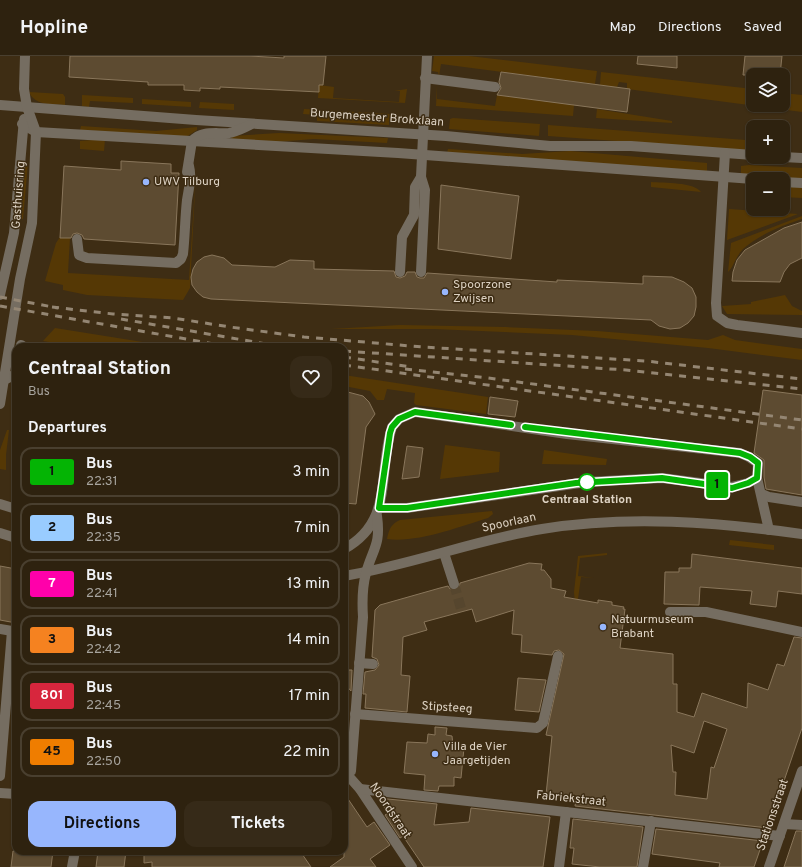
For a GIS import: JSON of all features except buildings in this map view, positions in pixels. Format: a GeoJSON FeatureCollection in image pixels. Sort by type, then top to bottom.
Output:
{"type":"FeatureCollection","features":[{"type":"Feature","properties":{"kind":"street","name":"Gasthuisring"},"geometry":{"type":"LineString","coordinates":[[0,404],[4,380],[4,362],[32,223],[36,132],[27,107],[23,79],[25,56]]}},
{"type":"Feature","properties":{"kind":"street"},"geometry":{"type":"LineString","coordinates":[[400,272],[402,237],[414,215],[415,188],[421,177],[427,56]]}},
{"type":"Feature","properties":{"kind":"street"},"geometry":{"type":"LineString","coordinates":[[425,78],[495,87]]}},
{"type":"Feature","properties":{"kind":"street","name":"Burgemeester Brokxlaan"},"geometry":{"type":"LineString","coordinates":[[0,105],[254,124],[424,134],[550,146],[631,146],[746,154]]}},
{"type":"Feature","properties":{"kind":"street","name":"Gasthuisring"},"geometry":{"type":"LineString","coordinates":[[0,295],[14,233],[22,124],[27,107]]}},
{"type":"Feature","properties":{"kind":"street"},"geometry":{"type":"LineString","coordinates":[[22,124],[36,132],[423,155],[746,179]]}},
{"type":"Feature","properties":{"kind":"street"},"geometry":{"type":"LineString","coordinates":[[77,239],[79,255],[87,258],[176,263],[181,259],[183,254],[188,198],[186,187],[192,141],[195,137],[206,133],[230,133],[254,124]]}},
{"type":"Feature","properties":{"kind":"street"},"geometry":{"type":"LineString","coordinates":[[725,153],[716,304],[718,316],[727,323],[802,333]]}},
{"type":"Feature","properties":{"kind":"street"},"geometry":{"type":"LineString","coordinates":[[790,157],[802,158]]}},
{"type":"Feature","properties":{"kind":"street"},"geometry":{"type":"LineString","coordinates":[[421,177],[426,190],[421,272]]}},
{"type":"Feature","properties":{"kind":"street"},"geometry":{"type":"LineString","coordinates":[[790,182],[802,183]]}},
{"type":"Feature","properties":{"kind":"street"},"geometry":{"type":"LineString","coordinates":[[4,380],[12,376]]}},
{"type":"Feature","properties":{"kind":"street"},"geometry":{"type":"LineString","coordinates":[[348,772],[351,770],[363,617],[362,594],[367,572],[377,546],[379,535],[378,512],[392,427],[399,419],[415,412],[567,434],[688,446],[740,453],[750,457],[758,463],[757,478],[762,494],[769,530]]}},
{"type":"Feature","properties":{"kind":"street"},"geometry":{"type":"LineString","coordinates":[[348,546],[361,538],[378,512],[573,483],[662,478],[732,488],[748,483],[757,478]]}},
{"type":"Feature","properties":{"kind":"street"},"geometry":{"type":"LineString","coordinates":[[762,494],[768,497],[802,502]]}},
{"type":"Feature","properties":{"kind":"street"},"geometry":{"type":"LineString","coordinates":[[0,504],[12,508]]}},
{"type":"Feature","properties":{"kind":"street","name":"Spoorlaan"},"geometry":{"type":"LineString","coordinates":[[348,575],[444,553],[501,537],[542,529],[614,522],[662,521],[802,534]]}},
{"type":"Feature","properties":{"kind":"street"},"geometry":{"type":"LineString","coordinates":[[0,533],[12,537]]}},
{"type":"Feature","properties":{"kind":"street"},"geometry":{"type":"LineString","coordinates":[[444,553],[454,584]]}},
{"type":"Feature","properties":{"kind":"street"},"geometry":{"type":"LineString","coordinates":[[670,612],[706,612],[802,632]]}},
{"type":"Feature","properties":{"kind":"street"},"geometry":{"type":"LineString","coordinates":[[0,629],[12,631],[4,680],[0,776]]}},
{"type":"Feature","properties":{"kind":"street","name":"Stipsteeg"},"geometry":{"type":"LineString","coordinates":[[355,714],[537,728],[543,723],[558,656]]}},
{"type":"Feature","properties":{"kind":"street"},"geometry":{"type":"LineString","coordinates":[[359,663],[373,664]]}},
{"type":"Feature","properties":{"kind":"street","name":"Stationsstraat"},"geometry":{"type":"LineString","coordinates":[[769,867],[802,771]]}},
{"type":"Feature","properties":{"kind":"street","name":"Noordstraat"},"geometry":{"type":"LineString","coordinates":[[348,776],[360,789],[412,867]]}},
{"type":"Feature","properties":{"kind":"street","name":"Fabriekstraat"},"geometry":{"type":"LineString","coordinates":[[360,789],[780,836]]}},
{"type":"Feature","properties":{"kind":"street"},"geometry":{"type":"LineString","coordinates":[[0,793],[12,794]]}},
{"type":"Feature","properties":{"kind":"street"},"geometry":{"type":"LineString","coordinates":[[558,867],[566,812]]}},
{"type":"Feature","properties":{"kind":"street"},"geometry":{"type":"LineString","coordinates":[[643,867],[651,821]]}},
{"type":"Feature","properties":{"kind":"street"},"geometry":{"type":"LineString","coordinates":[[784,824],[802,825]]}},
{"type":"Feature","properties":{"kind":"street"},"geometry":{"type":"LineString","coordinates":[[72,867],[74,855]]}},
{"type":"Feature","properties":{"kind":"shaded area"},"geometry":{"type":"Polygon","coordinates":[[[434,56],[469,56],[597,71],[595,84],[441,64],[439,76],[438,72],[432,71],[434,56]]]}},
{"type":"Feature","properties":{"kind":"shaded area"},"geometry":{"type":"Polygon","coordinates":[[[601,72],[746,88],[746,105],[627,89],[627,83],[619,82],[617,87],[600,85],[601,72]]]}},
{"type":"Feature","properties":{"kind":"shaded area"},"geometry":{"type":"Polygon","coordinates":[[[319,85],[334,87],[333,98],[399,102],[400,91],[394,91],[407,89],[405,103],[318,98],[319,85]]]}},
{"type":"Feature","properties":{"kind":"shaded area"},"geometry":{"type":"Polygon","coordinates":[[[437,85],[437,99],[495,106],[497,95],[574,105],[573,116],[436,106],[437,85]]]}},
{"type":"Feature","properties":{"kind":"shaded area"},"geometry":{"type":"Polygon","coordinates":[[[29,92],[63,94],[65,97],[65,105],[40,102],[35,100],[29,92]]]}},
{"type":"Feature","properties":{"kind":"shaded area"},"geometry":{"type":"Polygon","coordinates":[[[790,94],[802,95],[802,112],[790,110],[790,94]]]}},
{"type":"Feature","properties":{"kind":"shaded area"},"geometry":{"type":"Polygon","coordinates":[[[82,95],[133,98],[133,103],[90,101],[89,107],[82,106],[82,95]]]}},
{"type":"Feature","properties":{"kind":"shaded area"},"geometry":{"type":"Polygon","coordinates":[[[142,99],[191,102],[191,107],[142,104],[142,99]]]}},
{"type":"Feature","properties":{"kind":"shaded area"},"geometry":{"type":"Polygon","coordinates":[[[200,102],[234,104],[234,110],[199,108],[200,102]]]}},
{"type":"Feature","properties":{"kind":"shaded area"},"geometry":{"type":"Polygon","coordinates":[[[304,109],[390,114],[389,125],[317,121],[317,115],[303,114],[304,109]]]}},
{"type":"Feature","properties":{"kind":"shaded area"},"geometry":{"type":"Polygon","coordinates":[[[597,109],[672,121],[672,123],[596,118],[597,109]]]}},
{"type":"Feature","properties":{"kind":"shaded area"},"geometry":{"type":"Polygon","coordinates":[[[450,119],[540,124],[539,136],[449,129],[450,119]]]}},
{"type":"Feature","properties":{"kind":"shaded area"},"geometry":{"type":"Polygon","coordinates":[[[548,125],[746,140],[746,150],[548,136],[548,125]]]}},
{"type":"Feature","properties":{"kind":"shaded area"},"geometry":{"type":"Polygon","coordinates":[[[81,126],[156,131],[197,127],[197,130],[186,137],[80,130],[81,126]]]}},
{"type":"Feature","properties":{"kind":"shaded area"},"geometry":{"type":"Polygon","coordinates":[[[279,133],[388,138],[387,143],[314,139],[276,142],[231,139],[232,136],[279,133]]]}},
{"type":"Feature","properties":{"kind":"shaded area"},"geometry":{"type":"Polygon","coordinates":[[[105,139],[104,151],[80,149],[80,141],[105,139]]]}},
{"type":"Feature","properties":{"kind":"shaded area"},"geometry":{"type":"Polygon","coordinates":[[[448,149],[522,154],[570,151],[707,163],[707,172],[447,153],[448,149]]]}},
{"type":"Feature","properties":{"kind":"shaded area"},"geometry":{"type":"Polygon","coordinates":[[[24,162],[28,163],[23,219],[19,219],[24,162]]]}},
{"type":"Feature","properties":{"kind":"shaded area"},"geometry":{"type":"Polygon","coordinates":[[[749,165],[802,168],[802,179],[790,178],[790,172],[746,172],[746,175],[741,175],[741,166],[749,165]]]}},
{"type":"Feature","properties":{"kind":"shaded area"},"geometry":{"type":"Polygon","coordinates":[[[196,170],[190,288],[183,300],[87,295],[63,290],[63,285],[45,281],[56,243],[60,237],[70,238],[68,273],[189,280],[196,170]]]}},
{"type":"Feature","properties":{"kind":"shaded area"},"geometry":{"type":"Polygon","coordinates":[[[651,182],[692,186],[701,192],[651,187],[651,182]]]}},
{"type":"Feature","properties":{"kind":"shaded area"},"geometry":{"type":"Polygon","coordinates":[[[790,186],[802,187],[802,198],[790,197],[790,186]]]}},
{"type":"Feature","properties":{"kind":"shaded area"},"geometry":{"type":"Polygon","coordinates":[[[729,209],[746,210],[746,216],[790,216],[790,213],[798,214],[727,240],[729,209]]]}},
{"type":"Feature","properties":{"kind":"shaded area"},"geometry":{"type":"Polygon","coordinates":[[[802,216],[802,219],[771,231],[749,244],[736,258],[728,272],[731,243],[802,216]]]}},
{"type":"Feature","properties":{"kind":"shaded area"},"geometry":{"type":"Polygon","coordinates":[[[785,295],[792,306],[802,311],[802,315],[727,314],[722,306],[751,304],[751,302],[785,295]]]}},
{"type":"Feature","properties":{"kind":"shaded area"},"geometry":{"type":"Polygon","coordinates":[[[400,325],[597,331],[708,340],[723,335],[735,340],[802,349],[802,360],[708,348],[572,335],[434,329],[331,329],[400,325]]]}},
{"type":"Feature","properties":{"kind":"shaded area"},"geometry":{"type":"Polygon","coordinates":[[[55,328],[149,343],[55,343],[43,341],[55,328]]]}},
{"type":"Feature","properties":{"kind":"shaded area"},"geometry":{"type":"Polygon","coordinates":[[[348,376],[488,397],[486,414],[416,405],[414,403],[415,393],[387,389],[384,400],[377,400],[370,391],[348,387],[348,376]]]}},
{"type":"Feature","properties":{"kind":"shaded area"},"geometry":{"type":"Polygon","coordinates":[[[7,430],[9,430],[6,470],[0,469],[0,450],[7,430]]]}},
{"type":"Feature","properties":{"kind":"shaded area"},"geometry":{"type":"Polygon","coordinates":[[[445,445],[500,452],[499,472],[440,479],[445,445]]]}},
{"type":"Feature","properties":{"kind":"shaded area"},"geometry":{"type":"Polygon","coordinates":[[[544,450],[607,459],[606,465],[542,464],[544,450]]]}},
{"type":"Feature","properties":{"kind":"shaded area"},"geometry":{"type":"Polygon","coordinates":[[[492,511],[493,514],[488,518],[451,530],[411,539],[387,539],[391,527],[394,523],[400,520],[492,511]]]}},
{"type":"Feature","properties":{"kind":"shaded area"},"geometry":{"type":"Polygon","coordinates":[[[730,540],[774,545],[774,550],[729,545],[730,540]]]}},
{"type":"Feature","properties":{"kind":"shaded area"},"geometry":{"type":"Polygon","coordinates":[[[607,553],[607,555],[580,558],[578,576],[594,578],[581,577],[576,614],[574,592],[578,556],[607,553]]]}},
{"type":"Feature","properties":{"kind":"tunnel"},"geometry":{"type":"LineString","coordinates":[[454,584],[462,612]]}},
{"type":"Feature","properties":{"kind":"railway"},"geometry":{"type":"LineString","coordinates":[[0,297],[58,308]]}},
{"type":"Feature","properties":{"kind":"railway"},"geometry":{"type":"LineString","coordinates":[[0,306],[208,343]]}},
{"type":"Feature","properties":{"kind":"railway"},"geometry":{"type":"LineString","coordinates":[[52,307],[113,314],[173,318],[304,337],[423,347],[646,361],[802,379]]}},
{"type":"Feature","properties":{"kind":"railway"},"geometry":{"type":"LineString","coordinates":[[121,319],[261,343]]}},
{"type":"Feature","properties":{"kind":"railway"},"geometry":{"type":"LineString","coordinates":[[348,351],[626,370],[802,389]]}},
{"type":"Feature","properties":{"kind":"railway"},"geometry":{"type":"LineString","coordinates":[[348,358],[411,367]]}},
{"type":"Feature","properties":{"kind":"railway"},"geometry":{"type":"LineString","coordinates":[[348,366],[802,429]]}},
{"type":"Feature","properties":{"kind":"railway"},"geometry":{"type":"LineString","coordinates":[[405,369],[488,378],[802,420]]}},
{"type":"Feature","properties":{"kind":"bus line","name":"1"},"geometry":{"type":"LineString","coordinates":[[511,425],[415,412],[399,419],[394,423],[390,433],[379,508],[407,508],[587,482],[662,478],[732,488],[748,483],[757,478],[758,463],[750,457],[740,453],[688,446],[567,434],[525,427]]}},
{"type":"Feature","properties":{"kind":"place","name":"UWV Tilburg"},"geometry":{"type":"Point","coordinates":[146,182]}},
{"type":"Feature","properties":{"kind":"place","name":"Spoorzone Zwijsen"},"geometry":{"type":"Point","coordinates":[445,292]}},
{"type":"Feature","properties":{"kind":"place","name":"Centraal Station"},"geometry":{"type":"Point","coordinates":[587,482]}},
{"type":"Feature","properties":{"kind":"place","name":"Natuurmuseum Brabant"},"geometry":{"type":"Point","coordinates":[603,627]}},
{"type":"Feature","properties":{"kind":"place","name":"Villa de Vier Jaargetijden"},"geometry":{"type":"Point","coordinates":[435,754]}}]}
